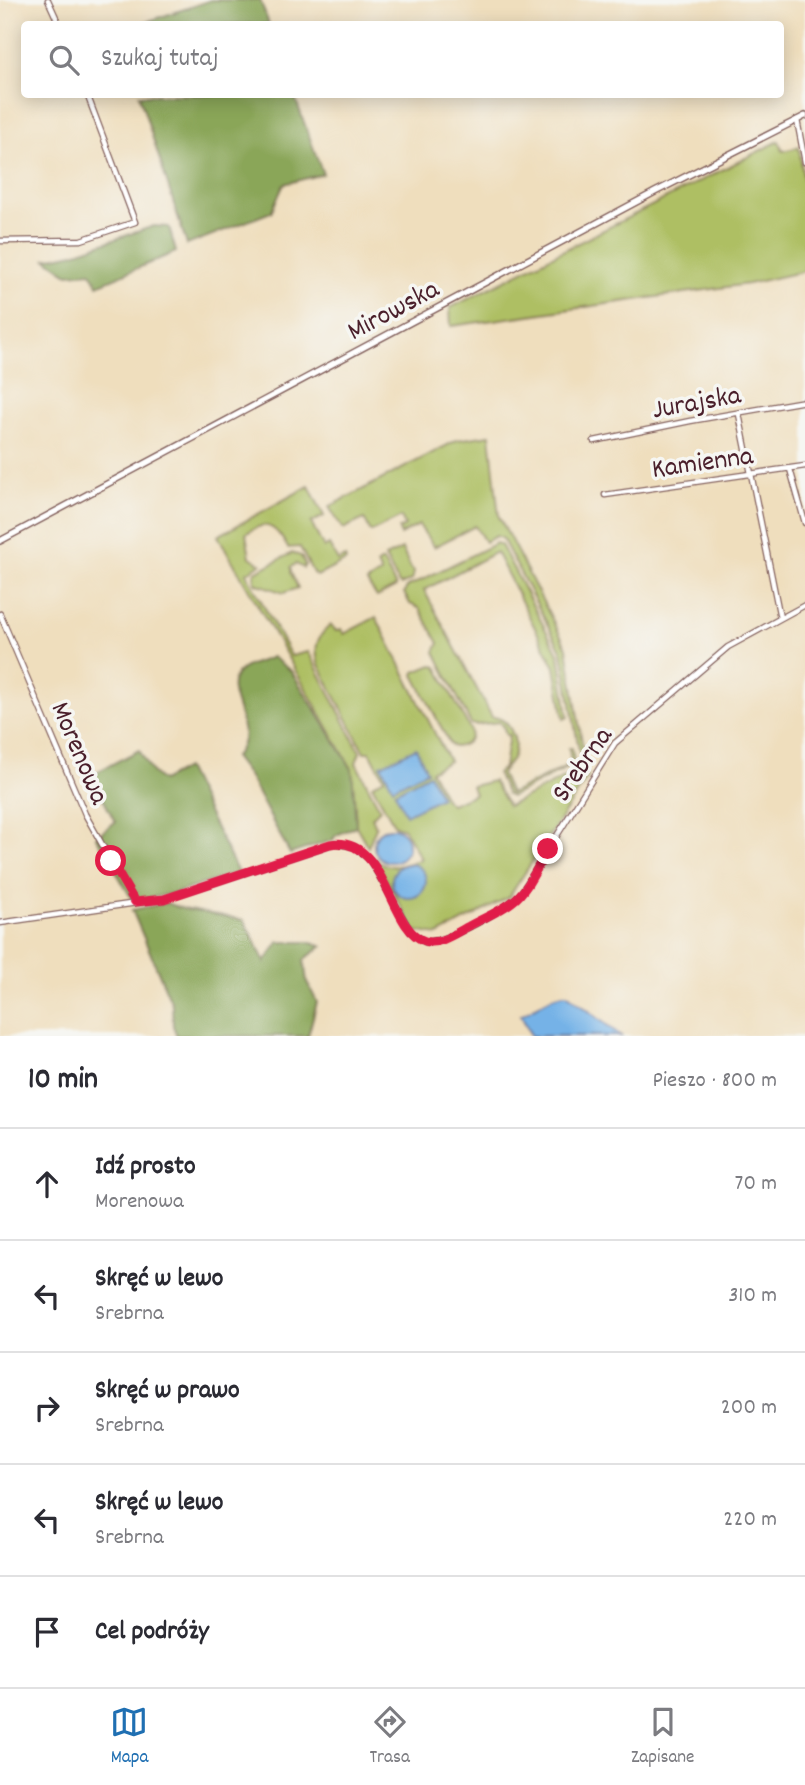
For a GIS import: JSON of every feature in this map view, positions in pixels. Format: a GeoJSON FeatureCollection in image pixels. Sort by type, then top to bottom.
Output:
{"type":"FeatureCollection","features":[{"type":"Feature","properties":{"kind":"street"},"geometry":{"type":"LineString","coordinates":[[48,0],[57,21]]}},
{"type":"Feature","properties":{"kind":"street"},"geometry":{"type":"LineString","coordinates":[[0,242],[81,240],[135,222],[88,98]]}},
{"type":"Feature","properties":{"kind":"street","name":"Mirowska"},"geometry":{"type":"LineString","coordinates":[[0,541],[655,191],[805,116]]}},
{"type":"Feature","properties":{"kind":"street"},"geometry":{"type":"LineString","coordinates":[[797,120],[805,162]]}},
{"type":"Feature","properties":{"kind":"street","name":"Jurajska"},"geometry":{"type":"LineString","coordinates":[[594,441],[805,401]]}},
{"type":"Feature","properties":{"kind":"street"},"geometry":{"type":"LineString","coordinates":[[739,414],[780,618]]}},
{"type":"Feature","properties":{"kind":"street","name":"Kamienna"},"geometry":{"type":"LineString","coordinates":[[605,495],[805,466]]}},
{"type":"Feature","properties":{"kind":"street"},"geometry":{"type":"LineString","coordinates":[[790,469],[805,523]]}},
{"type":"Feature","properties":{"kind":"street","name":"Srebrna"},"geometry":{"type":"LineString","coordinates":[[0,923],[164,899],[330,844],[344,844],[355,847],[370,860],[411,932],[425,942],[447,938],[512,902],[521,893],[615,743],[728,647],[805,606]]}},
{"type":"Feature","properties":{"kind":"street","name":"Morenowa"},"geometry":{"type":"LineString","coordinates":[[0,614],[85,814],[135,902]]}},
{"type":"Feature","properties":{"kind":"green space"},"geometry":{"type":"Polygon","coordinates":[[[211,0],[260,0],[268,21],[149,21],[211,0]]]}},
{"type":"Feature","properties":{"kind":"green space"},"geometry":{"type":"Polygon","coordinates":[[[140,98],[295,98],[323,174],[284,184],[271,212],[187,245],[140,98]]]}},
{"type":"Feature","properties":{"kind":"green space"},"geometry":{"type":"Polygon","coordinates":[[[779,141],[783,151],[799,147],[805,191],[805,271],[748,284],[451,326],[450,308],[779,141]]]}},
{"type":"Feature","properties":{"kind":"green space"},"geometry":{"type":"Polygon","coordinates":[[[154,226],[169,227],[176,252],[98,285],[91,272],[68,274],[46,259],[74,253],[154,226]]]}},
{"type":"Feature","properties":{"kind":"green space"},"geometry":{"type":"Polygon","coordinates":[[[490,435],[499,517],[567,648],[584,755],[580,756],[562,652],[502,538],[496,536],[485,542],[475,526],[434,547],[419,525],[400,535],[399,529],[405,526],[401,517],[371,532],[364,519],[343,529],[329,507],[457,440],[490,435]]]}},
{"type":"Feature","properties":{"kind":"green space"},"geometry":{"type":"Polygon","coordinates":[[[309,486],[324,516],[311,523],[324,548],[329,545],[338,561],[345,557],[346,561],[317,576],[300,547],[288,548],[275,530],[260,526],[246,534],[250,557],[261,564],[246,573],[291,656],[308,652],[310,655],[360,752],[356,763],[380,809],[372,817],[376,827],[368,847],[356,826],[352,769],[218,536],[309,486]]]}},
{"type":"Feature","properties":{"kind":"green space"},"geometry":{"type":"Polygon","coordinates":[[[496,543],[501,545],[559,655],[568,717],[564,719],[555,667],[496,552],[424,590],[492,717],[503,721],[511,730],[515,750],[501,774],[510,794],[571,764],[569,748],[572,748],[574,761],[571,766],[511,797],[507,795],[497,773],[504,767],[509,735],[506,735],[499,722],[471,724],[435,652],[439,643],[419,608],[410,604],[404,593],[407,587],[496,543]]]}},
{"type":"Feature","properties":{"kind":"green space"},"geometry":{"type":"Polygon","coordinates":[[[402,549],[414,572],[412,580],[401,585],[385,557],[402,549]]]}},
{"type":"Feature","properties":{"kind":"green space"},"geometry":{"type":"Polygon","coordinates":[[[292,553],[301,556],[305,565],[303,568],[296,564],[291,567],[298,588],[284,593],[255,583],[254,574],[257,571],[292,553]]]}},
{"type":"Feature","properties":{"kind":"green space"},"geometry":{"type":"Polygon","coordinates":[[[383,561],[396,587],[377,597],[367,582],[381,573],[377,564],[383,561]]]}},
{"type":"Feature","properties":{"kind":"green space"},"geometry":{"type":"Polygon","coordinates":[[[376,617],[449,761],[431,771],[446,800],[451,804],[475,794],[472,786],[493,781],[508,806],[586,767],[588,777],[509,897],[438,935],[415,931],[374,858],[391,866],[421,859],[404,829],[395,826],[372,785],[384,778],[370,752],[364,752],[318,663],[318,642],[322,633],[331,625],[336,631],[341,629],[344,634],[376,617]]]}},
{"type":"Feature","properties":{"kind":"green space"},"geometry":{"type":"Polygon","coordinates":[[[272,657],[291,671],[352,769],[356,826],[335,836],[333,840],[290,854],[249,777],[234,757],[242,746],[244,734],[233,688],[234,679],[244,668],[272,657]]]}},
{"type":"Feature","properties":{"kind":"green space"},"geometry":{"type":"Polygon","coordinates":[[[432,665],[437,667],[470,729],[469,740],[462,745],[454,747],[450,744],[414,675],[415,672],[432,665]]]}},
{"type":"Feature","properties":{"kind":"green space"},"geometry":{"type":"Polygon","coordinates":[[[139,750],[152,772],[162,781],[186,768],[238,873],[175,893],[133,901],[96,837],[115,822],[91,775],[139,750]]]}},
{"type":"Feature","properties":{"kind":"green space"},"geometry":{"type":"Polygon","coordinates":[[[166,903],[183,909],[244,920],[265,962],[279,942],[307,942],[322,946],[304,960],[307,982],[317,1002],[308,1036],[177,1036],[173,1026],[172,1004],[132,910],[166,903]]]}},
{"type":"Feature","properties":{"kind":"water"},"geometry":{"type":"Polygon","coordinates":[[[416,748],[427,771],[393,788],[381,765],[416,748]]]}},
{"type":"Feature","properties":{"kind":"water"},"geometry":{"type":"Polygon","coordinates":[[[429,774],[441,797],[406,815],[395,792],[429,774]]]}},
{"type":"Feature","properties":{"kind":"water"},"geometry":{"type":"Polygon","coordinates":[[[391,828],[403,833],[408,845],[403,857],[391,862],[379,857],[374,845],[379,833],[391,828]]]}},
{"type":"Feature","properties":{"kind":"water"},"geometry":{"type":"Polygon","coordinates":[[[409,864],[421,869],[426,881],[421,893],[409,898],[397,893],[392,881],[397,869],[409,864]]]}},
{"type":"Feature","properties":{"kind":"water"},"geometry":{"type":"Polygon","coordinates":[[[567,994],[621,1036],[531,1036],[521,1015],[567,994]]]}},
{"type":"Feature","properties":{"kind":"route"},"geometry":{"type":"LineString","coordinates":[[111,861],[135,902],[164,899],[330,844],[344,844],[355,847],[370,860],[411,932],[425,942],[432,942],[447,938],[512,902],[521,893],[548,849]]}}]}
